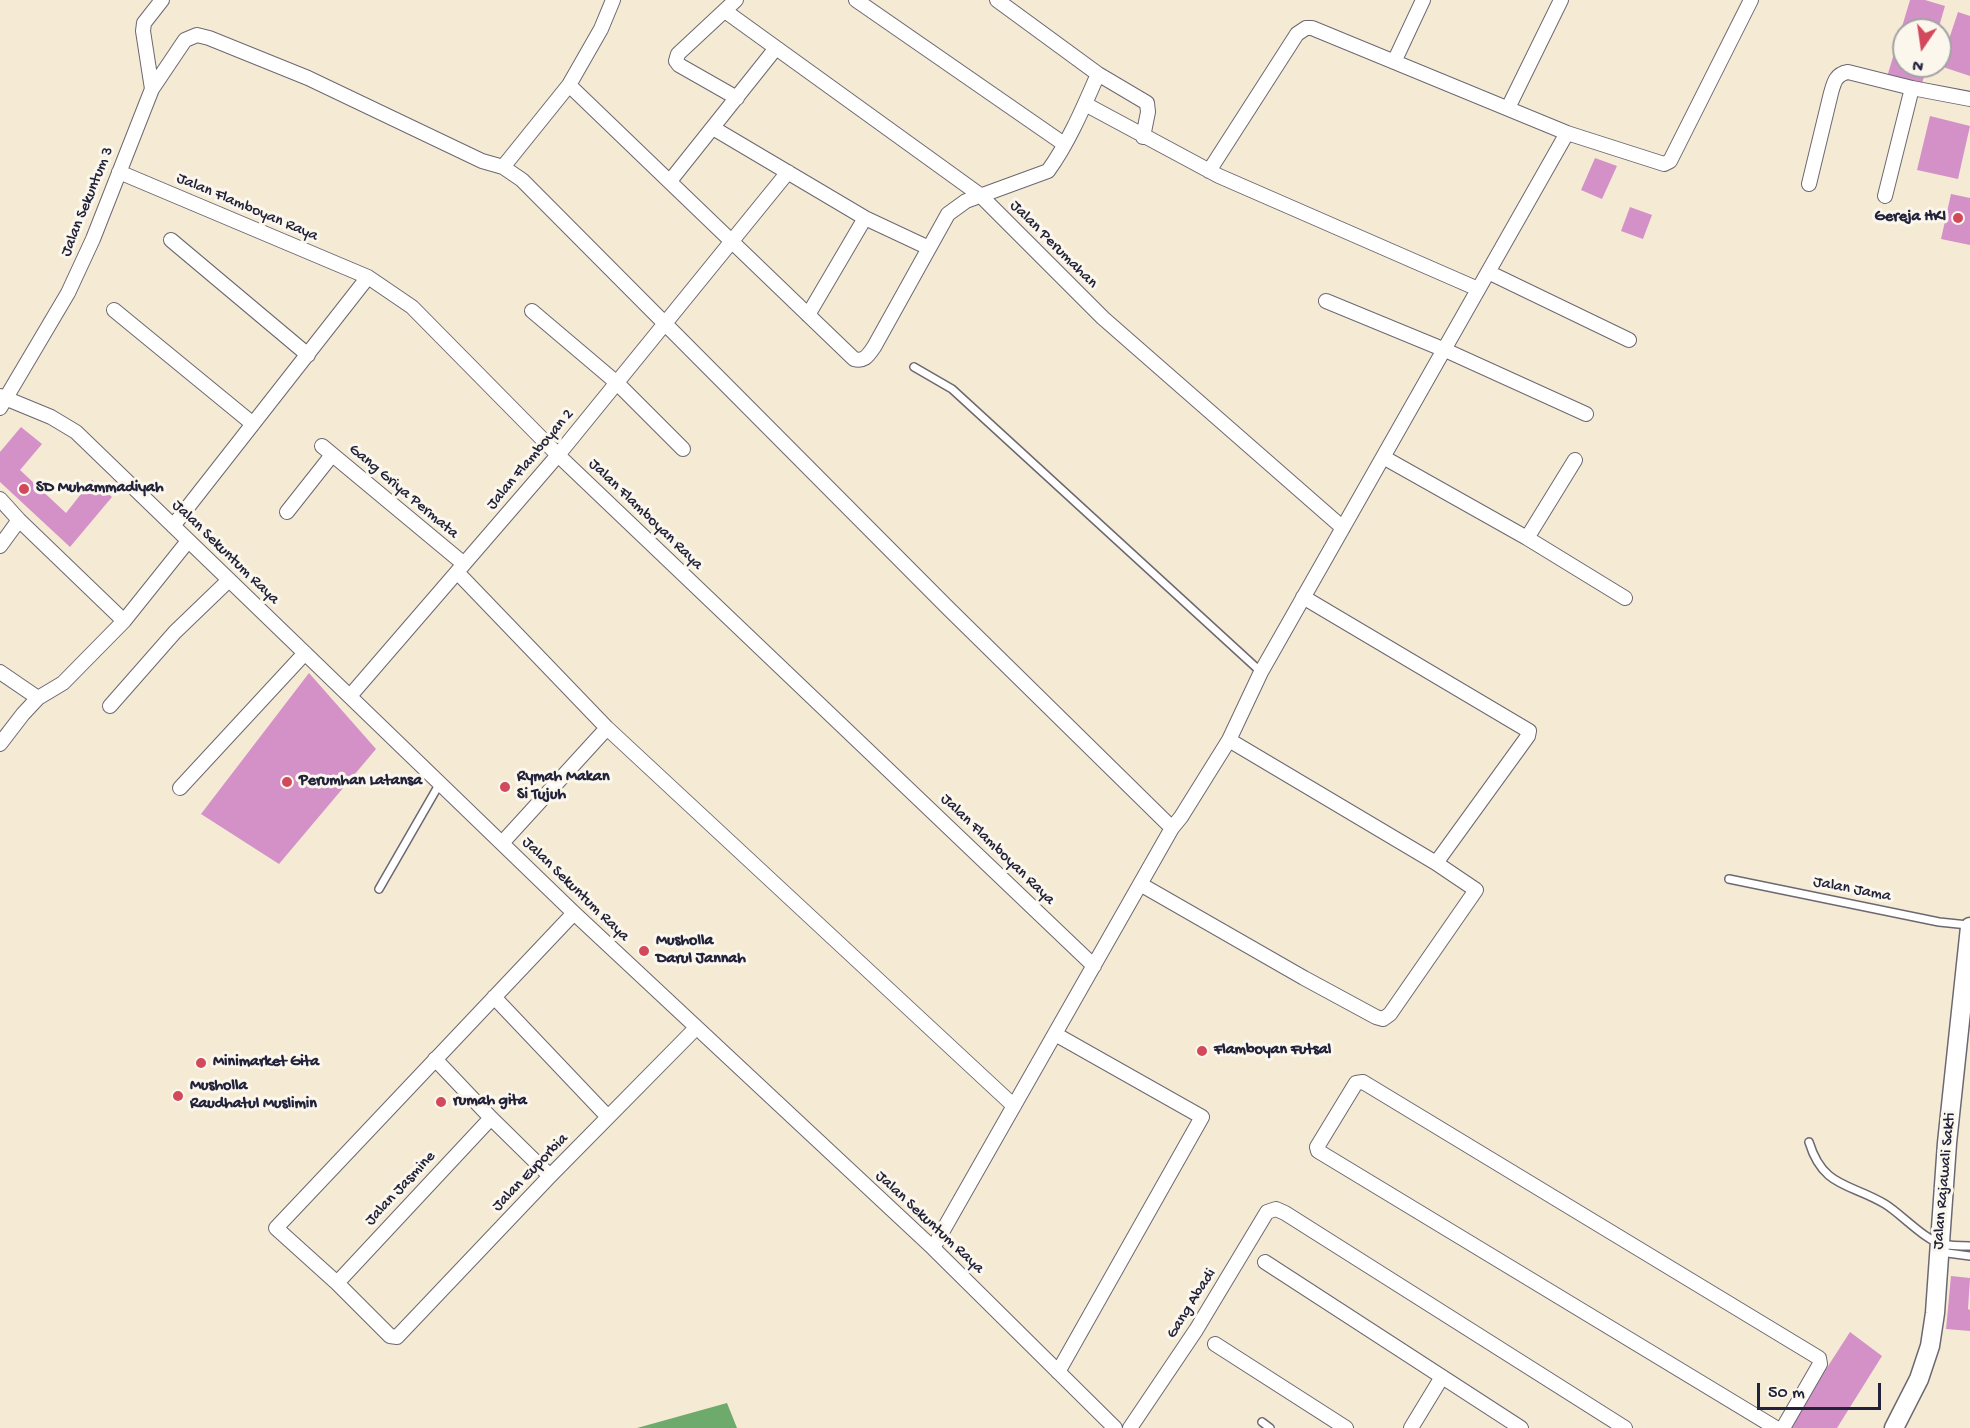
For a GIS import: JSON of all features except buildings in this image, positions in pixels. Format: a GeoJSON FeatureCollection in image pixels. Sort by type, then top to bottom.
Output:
{"type":"FeatureCollection","features":[{"type":"Feature","properties":{"kind":"main road","name":"Jalan Rajawali Sakti"},"geometry":{"type":"LineString","coordinates":[[1894,1428],[1919,1379],[1930,1346],[1935,1313],[1947,1143],[1970,926]]}},
{"type":"Feature","properties":{"kind":"street"},"geometry":{"type":"LineString","coordinates":[[152,89],[143,31],[144,22],[162,0]]}},
{"type":"Feature","properties":{"kind":"street"},"geometry":{"type":"LineString","coordinates":[[502,167],[569,85],[601,29],[613,0]]}},
{"type":"Feature","properties":{"kind":"street"},"geometry":{"type":"LineString","coordinates":[[736,0],[678,54],[676,61],[679,65],[737,98]]}},
{"type":"Feature","properties":{"kind":"street"},"geometry":{"type":"LineString","coordinates":[[856,0],[1064,144]]}},
{"type":"Feature","properties":{"kind":"street"},"geometry":{"type":"LineString","coordinates":[[997,0],[1098,74],[1147,103],[1148,112],[1143,136]]}},
{"type":"Feature","properties":{"kind":"street"},"geometry":{"type":"LineString","coordinates":[[1394,62],[1423,0]]}},
{"type":"Feature","properties":{"kind":"street"},"geometry":{"type":"LineString","coordinates":[[1508,108],[1561,0]]}},
{"type":"Feature","properties":{"kind":"street"},"geometry":{"type":"LineString","coordinates":[[1209,171],[1297,34],[1301,30],[1312,28],[1567,133],[1664,164],[1670,161],[1751,0]]}},
{"type":"Feature","properties":{"kind":"street","name":"Jalan Perumahan"},"geometry":{"type":"LineString","coordinates":[[725,12],[980,195],[1103,318],[1343,528]]}},
{"type":"Feature","properties":{"kind":"street","name":"Jalan Sekuntum 3"},"geometry":{"type":"LineString","coordinates":[[2,401],[68,293],[93,239],[152,89],[185,40],[196,35],[209,38],[308,78],[482,161],[502,167],[522,180],[949,609],[1172,828]]}},
{"type":"Feature","properties":{"kind":"street"},"geometry":{"type":"LineString","coordinates":[[670,181],[776,48]]}},
{"type":"Feature","properties":{"kind":"street"},"geometry":{"type":"LineString","coordinates":[[1809,184],[1837,76],[1848,72],[1970,99]]}},
{"type":"Feature","properties":{"kind":"street"},"geometry":{"type":"LineString","coordinates":[[569,85],[854,358],[865,359],[874,347],[948,214],[966,201],[1048,171],[1085,104],[1098,74]]}},
{"type":"Feature","properties":{"kind":"street"},"geometry":{"type":"LineString","coordinates":[[1886,196],[1912,88]]}},
{"type":"Feature","properties":{"kind":"street"},"geometry":{"type":"LineString","coordinates":[[1085,104],[1209,171],[1478,289]]}},
{"type":"Feature","properties":{"kind":"street"},"geometry":{"type":"LineString","coordinates":[[713,128],[866,218],[928,248]]}},
{"type":"Feature","properties":{"kind":"street"},"geometry":{"type":"LineString","coordinates":[[933,1248],[1172,828],[1229,740],[1261,672],[1567,133]]}},
{"type":"Feature","properties":{"kind":"street","name":"Jalan Flamboyan Raya"},"geometry":{"type":"LineString","coordinates":[[119,172],[368,277],[412,307],[558,454],[1094,966]]}},
{"type":"Feature","properties":{"kind":"street","name":"Jalan Flamboyan 2"},"geometry":{"type":"LineString","coordinates":[[350,696],[558,454],[788,172]]}},
{"type":"Feature","properties":{"kind":"street"},"geometry":{"type":"LineString","coordinates":[[808,315],[866,218]]}},
{"type":"Feature","properties":{"kind":"street"},"geometry":{"type":"LineString","coordinates":[[171,240],[308,355]]}},
{"type":"Feature","properties":{"kind":"street"},"geometry":{"type":"LineString","coordinates":[[1488,272],[1629,340]]}},
{"type":"Feature","properties":{"kind":"street"},"geometry":{"type":"LineString","coordinates":[[173,526],[368,277]]}},
{"type":"Feature","properties":{"kind":"street"},"geometry":{"type":"LineString","coordinates":[[1326,301],[1445,350],[1586,414]]}},
{"type":"Feature","properties":{"kind":"street"},"geometry":{"type":"LineString","coordinates":[[114,310],[253,424]]}},
{"type":"Feature","properties":{"kind":"street"},"geometry":{"type":"LineString","coordinates":[[532,311],[617,383],[683,449]]}},
{"type":"Feature","properties":{"kind":"street","name":"Jalan Sekuntum Raya"},"geometry":{"type":"LineString","coordinates":[[2,401],[63,422],[76,432],[695,1029],[933,1248],[1115,1428]]}},
{"type":"Feature","properties":{"kind":"street","name":"Gang Griya Permata"},"geometry":{"type":"LineString","coordinates":[[287,512],[327,451],[460,568],[607,728],[1014,1106]]}},
{"type":"Feature","properties":{"kind":"street"},"geometry":{"type":"LineString","coordinates":[[1383,457],[1527,538],[1625,598]]}},
{"type":"Feature","properties":{"kind":"street"},"geometry":{"type":"LineString","coordinates":[[1527,538],[1575,460]]}},
{"type":"Feature","properties":{"kind":"street"},"geometry":{"type":"LineString","coordinates":[[0,499],[124,621]]}},
{"type":"Feature","properties":{"kind":"street"},"geometry":{"type":"LineString","coordinates":[[0,546],[19,520]]}},
{"type":"Feature","properties":{"kind":"street"},"geometry":{"type":"LineString","coordinates":[[0,744],[38,698],[63,682],[124,621],[188,541]]}},
{"type":"Feature","properties":{"kind":"street"},"geometry":{"type":"LineString","coordinates":[[110,706],[175,632],[229,580]]}},
{"type":"Feature","properties":{"kind":"street"},"geometry":{"type":"LineString","coordinates":[[1303,597],[1529,731],[1528,736],[1436,863]]}},
{"type":"Feature","properties":{"kind":"street"},"geometry":{"type":"LineString","coordinates":[[180,788],[305,653]]}},
{"type":"Feature","properties":{"kind":"street"},"geometry":{"type":"LineString","coordinates":[[0,672],[38,698]]}},
{"type":"Feature","properties":{"kind":"street"},"geometry":{"type":"LineString","coordinates":[[502,843],[607,728]]}},
{"type":"Feature","properties":{"kind":"street"},"geometry":{"type":"LineString","coordinates":[[1140,884],[1304,978],[1383,1019],[1390,1014],[1476,890],[1436,863],[1229,740]]}},
{"type":"Feature","properties":{"kind":"street"},"geometry":{"type":"LineString","coordinates":[[337,1283],[276,1228],[574,913]]}},
{"type":"Feature","properties":{"kind":"street"},"geometry":{"type":"LineString","coordinates":[[494,997],[608,1117]]}},
{"type":"Feature","properties":{"kind":"street","name":"Jalan Euporbia"},"geometry":{"type":"LineString","coordinates":[[337,1283],[390,1336],[397,1337],[550,1176],[695,1029]]}},
{"type":"Feature","properties":{"kind":"street"},"geometry":{"type":"LineString","coordinates":[[1055,1034],[1202,1117],[1058,1372]]}},
{"type":"Feature","properties":{"kind":"street"},"geometry":{"type":"LineString","coordinates":[[435,1059],[550,1176]]}},
{"type":"Feature","properties":{"kind":"street"},"geometry":{"type":"LineString","coordinates":[[1776,1428],[1318,1152],[1317,1147],[1356,1083],[1363,1082],[1819,1358],[1820,1364],[1783,1428]]}},
{"type":"Feature","properties":{"kind":"street","name":"Jalan Jasmine"},"geometry":{"type":"LineString","coordinates":[[337,1283],[491,1118]]}},
{"type":"Feature","properties":{"kind":"street","name":"Gang Abadi"},"geometry":{"type":"LineString","coordinates":[[1130,1428],[1196,1330],[1267,1212],[1276,1209],[1625,1428]]}},
{"type":"Feature","properties":{"kind":"street"},"geometry":{"type":"LineString","coordinates":[[1266,1262],[1521,1428]]}},
{"type":"Feature","properties":{"kind":"street"},"geometry":{"type":"LineString","coordinates":[[1215,1344],[1346,1428]]}},
{"type":"Feature","properties":{"kind":"street"},"geometry":{"type":"LineString","coordinates":[[1411,1428],[1442,1377]]}},
{"type":"Feature","properties":{"kind":"lane"},"geometry":{"type":"LineString","coordinates":[[914,367],[952,389],[1261,672]]}},
{"type":"Feature","properties":{"kind":"lane"},"geometry":{"type":"LineString","coordinates":[[379,889],[441,783]]}},
{"type":"Feature","properties":{"kind":"lane","name":"Jalan Jama"},"geometry":{"type":"LineString","coordinates":[[1729,879],[1939,922],[1970,926]]}},
{"type":"Feature","properties":{"kind":"lane"},"geometry":{"type":"LineString","coordinates":[[1809,1142],[1814,1158],[1829,1176],[1885,1204],[1939,1248],[1970,1257]]}},
{"type":"Feature","properties":{"kind":"lane"},"geometry":{"type":"LineString","coordinates":[[1939,1248],[1970,1246]]}},
{"type":"Feature","properties":{"kind":"lane"},"geometry":{"type":"LineString","coordinates":[[1262,1422],[1270,1428]]}},
{"type":"Feature","properties":{"kind":"green space"},"geometry":{"type":"Polygon","coordinates":[[[727,1403],[737,1428],[637,1428],[727,1403]]]}},
{"type":"Feature","properties":{"kind":"place","name":"Gereja HKI"},"geometry":{"type":"Point","coordinates":[1958,218]}},
{"type":"Feature","properties":{"kind":"place","name":"SD Muhammadiyah"},"geometry":{"type":"Point","coordinates":[24,489]}},
{"type":"Feature","properties":{"kind":"place","name":"Perumhan Latansa"},"geometry":{"type":"Point","coordinates":[287,782]}},
{"type":"Feature","properties":{"kind":"place","name":"Rymah Makan Si Tujuh"},"geometry":{"type":"Point","coordinates":[505,787]}},
{"type":"Feature","properties":{"kind":"place","name":"Musholla Darul Jannah"},"geometry":{"type":"Point","coordinates":[644,951]}},
{"type":"Feature","properties":{"kind":"place","name":"Flamboyan Futsal"},"geometry":{"type":"Point","coordinates":[1202,1051]}},
{"type":"Feature","properties":{"kind":"place","name":"Minimarket Gita"},"geometry":{"type":"Point","coordinates":[201,1063]}},
{"type":"Feature","properties":{"kind":"place","name":"Musholla Raudhatul Muslimin"},"geometry":{"type":"Point","coordinates":[178,1096]}},
{"type":"Feature","properties":{"kind":"place","name":"rumah gita"},"geometry":{"type":"Point","coordinates":[441,1102]}}]}
